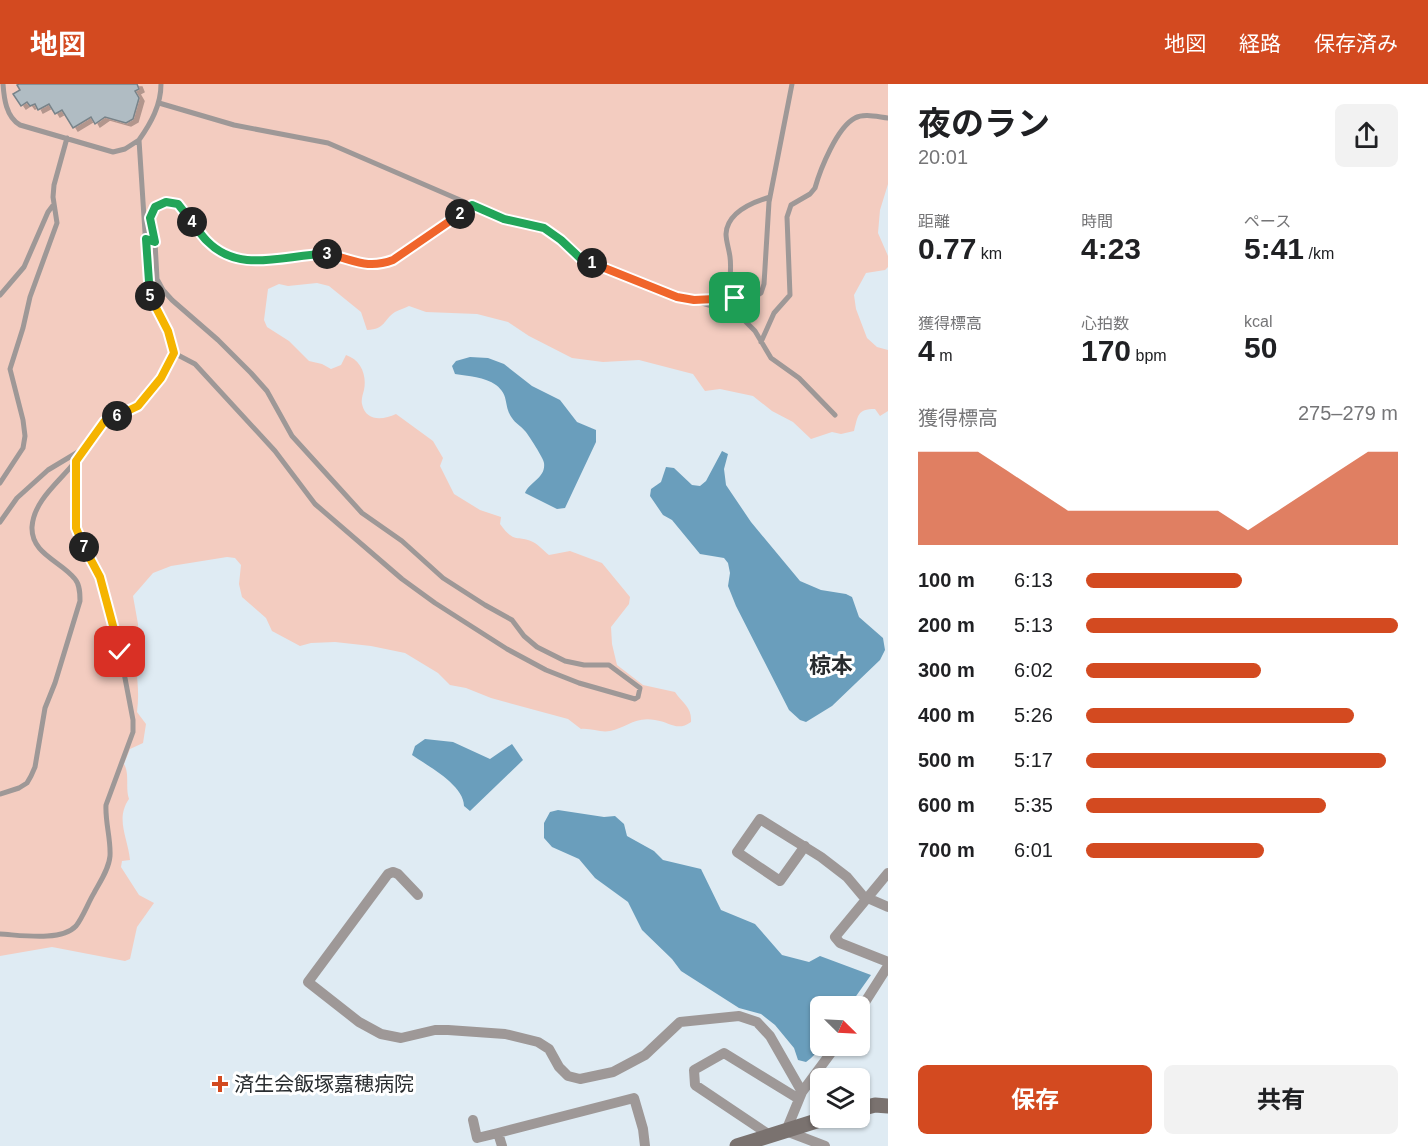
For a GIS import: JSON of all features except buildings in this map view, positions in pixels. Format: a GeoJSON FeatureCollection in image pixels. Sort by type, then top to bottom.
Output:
{"type":"FeatureCollection","features":[{"type":"Feature","properties":{"kind":"street"},"geometry":{"type":"LineString","coordinates":[[805,846],[780,881],[738,852],[760,819],[801,844],[821,857],[847,877],[867,898],[888,907]]}},
{"type":"Feature","properties":{"kind":"street"},"geometry":{"type":"LineString","coordinates":[[418,895],[398,874],[393,872],[388,874],[308,982],[359,1022],[381,1034],[401,1038],[435,1030],[505,1034],[538,1042],[549,1049],[559,1067],[568,1076],[580,1079],[613,1072],[645,1055],[680,1022],[739,1016],[757,1022],[770,1036],[801,1095]]}},
{"type":"Feature","properties":{"kind":"street"},"geometry":{"type":"LineString","coordinates":[[870,997],[883,979],[888,964],[840,943],[835,937],[888,873]]}},
{"type":"Feature","properties":{"kind":"street"},"geometry":{"type":"LineString","coordinates":[[771,1136],[695,1085],[694,1070],[724,1053],[801,1095]]}},
{"type":"Feature","properties":{"kind":"street"},"geometry":{"type":"LineString","coordinates":[[786,1131],[801,1095],[829,1056]]}},
{"type":"Feature","properties":{"kind":"street"},"geometry":{"type":"LineString","coordinates":[[473,1120],[477,1138],[634,1098],[643,1129],[645,1146]]}},
{"type":"Feature","properties":{"kind":"street"},"geometry":{"type":"LineString","coordinates":[[870,1106],[888,1106]]}},
{"type":"Feature","properties":{"kind":"street"},"geometry":{"type":"LineString","coordinates":[[737,1146],[810,1123]]}},
{"type":"Feature","properties":{"kind":"street"},"geometry":{"type":"LineString","coordinates":[[786,1131],[825,1146]]}},
{"type":"Feature","properties":{"kind":"street"},"geometry":{"type":"LineString","coordinates":[[498,1133],[502,1146]]}},
{"type":"Feature","properties":{"kind":"lane"},"geometry":{"type":"LineString","coordinates":[[3,84],[2,96],[13,121],[113,152],[125,149],[139,140],[150,124],[159,103],[161,84]]}},
{"type":"Feature","properties":{"kind":"lane"},"geometry":{"type":"LineString","coordinates":[[694,300],[755,297],[761,293],[764,284],[770,197],[792,84]]}},
{"type":"Feature","properties":{"kind":"lane"},"geometry":{"type":"LineString","coordinates":[[159,103],[234,125],[328,143],[504,219],[544,228],[580,258],[652,288],[728,311],[744,320],[755,331],[771,358],[798,378],[835,415]]}},
{"type":"Feature","properties":{"kind":"lane"},"geometry":{"type":"LineString","coordinates":[[761,342],[774,313],[790,295],[787,217],[791,205],[810,194],[831,146],[848,124],[855,118],[867,116],[888,118]]}},
{"type":"Feature","properties":{"kind":"lane"},"geometry":{"type":"LineString","coordinates":[[0,483],[23,448],[25,436],[23,420],[9,369],[23,328],[30,297],[57,224],[54,204],[56,174],[67,138]]}},
{"type":"Feature","properties":{"kind":"lane"},"geometry":{"type":"LineString","coordinates":[[0,794],[27,783],[35,767],[45,708],[81,601],[80,590],[75,579],[38,548],[33,537],[32,526],[39,505],[76,461],[104,422],[138,406],[161,378],[174,353],[168,331],[149,294],[139,140]]}},
{"type":"Feature","properties":{"kind":"lane"},"geometry":{"type":"LineString","coordinates":[[728,299],[730,258],[726,235],[728,226],[740,211],[754,202],[770,197]]}},
{"type":"Feature","properties":{"kind":"lane"},"geometry":{"type":"LineString","coordinates":[[174,353],[195,364],[275,451],[315,504],[402,579],[507,649],[546,670],[579,683],[632,698],[638,697],[639,687],[609,665],[584,665],[565,661],[537,647],[524,636],[512,620],[443,578],[402,541],[362,513],[292,436],[267,391],[218,340],[172,300],[157,279],[155,242],[150,218],[155,207],[160,204],[172,202],[183,208],[207,241],[225,254],[242,260],[259,261],[327,254],[374,266],[393,260],[472,205]]}},
{"type":"Feature","properties":{"kind":"lane"},"geometry":{"type":"LineString","coordinates":[[0,295],[24,267],[48,212],[54,204]]}},
{"type":"Feature","properties":{"kind":"lane"},"geometry":{"type":"LineString","coordinates":[[146,239],[155,242]]}},
{"type":"Feature","properties":{"kind":"lane"},"geometry":{"type":"LineString","coordinates":[[0,522],[17,498],[48,470],[83,449]]}},
{"type":"Feature","properties":{"kind":"lane"},"geometry":{"type":"LineString","coordinates":[[0,934],[50,936],[64,934],[75,926],[107,869],[110,858],[106,805],[133,732],[133,720],[120,652],[100,577],[76,528],[76,461]]}},
{"type":"Feature","properties":{"kind":"shaded area"},"geometry":{"type":"Polygon","coordinates":[[[0,84],[888,84],[888,184],[880,210],[878,233],[888,256],[888,267],[885,270],[866,273],[854,295],[856,309],[867,338],[877,347],[888,350],[888,411],[880,416],[875,409],[865,410],[859,414],[854,431],[841,434],[832,432],[811,439],[793,422],[772,411],[753,396],[720,389],[705,391],[693,374],[639,360],[603,362],[572,358],[529,336],[508,322],[477,314],[426,312],[409,306],[395,312],[378,328],[367,330],[361,312],[329,286],[317,283],[288,286],[279,284],[268,289],[264,320],[267,327],[289,341],[309,361],[331,369],[341,365],[346,355],[356,360],[365,379],[362,400],[364,410],[371,417],[376,418],[386,418],[396,414],[433,441],[443,458],[440,466],[454,494],[480,510],[501,517],[500,524],[509,535],[533,542],[549,555],[570,551],[602,563],[630,597],[629,604],[611,627],[617,665],[643,685],[675,692],[688,709],[691,722],[677,726],[648,719],[610,731],[581,729],[568,719],[450,685],[438,673],[405,653],[335,642],[300,646],[272,631],[266,618],[242,597],[239,584],[241,565],[235,558],[227,557],[171,566],[153,573],[133,596],[138,635],[145,642],[144,656],[136,668],[137,712],[146,724],[143,743],[130,749],[124,764],[127,772],[129,799],[125,806],[123,821],[130,860],[122,861],[121,867],[139,895],[154,903],[137,927],[130,959],[125,961],[52,947],[0,956],[0,84]]]}},
{"type":"Feature","properties":{"kind":"water"},"geometry":{"type":"Polygon","coordinates":[[[470,357],[488,358],[504,364],[532,386],[560,400],[577,422],[596,430],[596,442],[565,508],[557,509],[525,493],[540,476],[544,463],[527,433],[512,418],[505,397],[496,385],[476,377],[455,374],[452,366],[456,361],[470,357]]]}},
{"type":"Feature","properties":{"kind":"water"},"geometry":{"type":"Polygon","coordinates":[[[722,451],[728,454],[724,469],[726,485],[751,522],[800,581],[821,590],[852,597],[859,617],[883,638],[885,650],[880,660],[832,706],[806,722],[800,720],[789,710],[736,606],[728,586],[730,573],[728,563],[724,558],[700,554],[672,520],[663,515],[650,496],[651,489],[661,482],[666,467],[674,468],[692,485],[700,486],[706,481],[722,451]]]}},
{"type":"Feature","properties":{"kind":"water"},"geometry":{"type":"Polygon","coordinates":[[[425,739],[453,742],[490,759],[512,744],[523,760],[470,811],[464,806],[462,798],[452,784],[412,755],[415,746],[425,739]]]}},
{"type":"Feature","properties":{"kind":"water"},"geometry":{"type":"Polygon","coordinates":[[[558,810],[604,817],[615,816],[624,824],[627,836],[654,851],[663,860],[701,869],[721,910],[755,924],[782,955],[809,962],[820,956],[871,975],[856,996],[810,996],[810,1056],[814,1056],[806,1062],[798,1060],[794,1048],[775,1025],[761,1014],[739,1008],[681,971],[642,930],[628,902],[595,878],[579,859],[552,847],[544,838],[544,823],[550,812],[558,810]]]}},
{"type":"Feature","properties":{"kind":"place","name":"済生会飯塚嘉穂病院"},"geometry":{"type":"Point","coordinates":[220,1084]}},
{"type":"Feature","properties":{"kind":"district","name":"椋本"},"geometry":{"type":"Point","coordinates":[831,665]}},
{"type":"Feature","properties":{"kind":"route"},"geometry":{"type":"LineString","coordinates":[[120,652],[100,577],[76,528],[76,461],[104,422],[138,406],[161,378],[174,353],[168,331],[149,294],[146,239],[155,242],[150,218],[155,207],[160,204],[172,202],[178,204],[207,241],[225,254],[242,260],[250,262],[327,254],[374,266],[393,260],[441,229],[472,205],[504,219],[544,228],[580,258],[677,297],[694,300],[735,298]]}}]}
